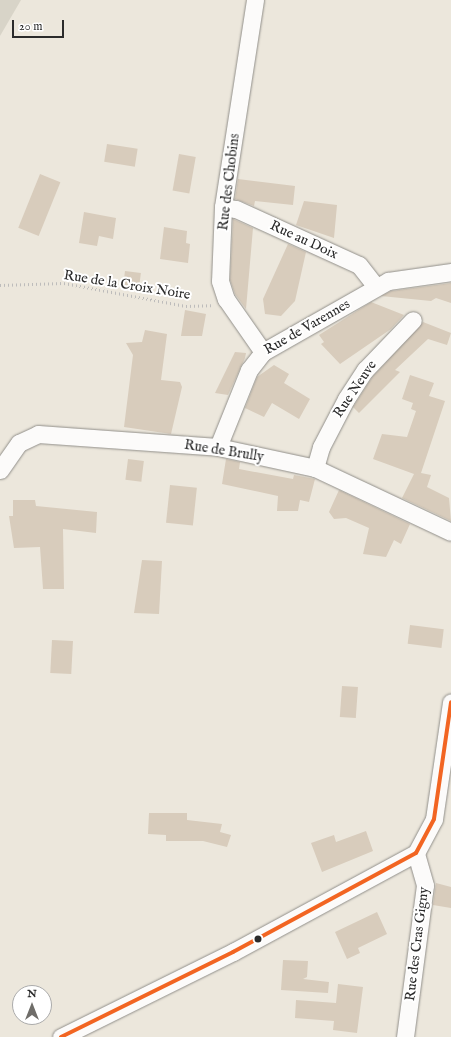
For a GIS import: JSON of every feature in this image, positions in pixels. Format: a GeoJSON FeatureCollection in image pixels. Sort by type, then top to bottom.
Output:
{"type":"FeatureCollection","features":[{"type":"Feature","properties":{"kind":"street","name":"Rue des Chobins"},"geometry":{"type":"LineString","coordinates":[[255,0],[223,207],[220,280],[226,300],[263,352]]}},
{"type":"Feature","properties":{"kind":"street","name":"Rue au Doix"},"geometry":{"type":"LineString","coordinates":[[223,207],[236,209],[359,265],[376,286]]}},
{"type":"Feature","properties":{"kind":"street","name":"Rue de Varennes"},"geometry":{"type":"LineString","coordinates":[[218,447],[249,370],[263,352],[376,286],[401,277],[451,272]]}},
{"type":"Feature","properties":{"kind":"street","name":"Rue Neuve"},"geometry":{"type":"LineString","coordinates":[[315,468],[332,422],[350,393],[386,345],[413,320]]}},
{"type":"Feature","properties":{"kind":"street","name":"Rue de Brully"},"geometry":{"type":"LineString","coordinates":[[0,470],[19,443],[38,434],[218,447],[315,468],[451,532]]}},
{"type":"Feature","properties":{"kind":"street"},"geometry":{"type":"LineString","coordinates":[[61,1037],[206,966],[416,853],[434,819],[445,773],[451,702]]}},
{"type":"Feature","properties":{"kind":"street","name":"Rue des Cras Gigny"},"geometry":{"type":"LineString","coordinates":[[405,1037],[425,885],[416,853]]}},
{"type":"Feature","properties":{"kind":"path","name":"Rue de la Croix Noire"},"geometry":{"type":"LineString","coordinates":[[0,284],[64,283],[186,306],[209,306],[226,300]]}},
{"type":"Feature","properties":{"kind":"shaded area"},"geometry":{"type":"Polygon","coordinates":[[[0,0],[21,0],[0,36],[0,0]]]}},
{"type":"Feature","properties":{"kind":"building"},"geometry":{"type":"Polygon","coordinates":[[[107,144],[138,149],[135,167],[104,162],[107,144]]]}},
{"type":"Feature","properties":{"kind":"building"},"geometry":{"type":"Polygon","coordinates":[[[179,154],[196,157],[189,193],[173,190],[179,154]]]}},
{"type":"Feature","properties":{"kind":"building"},"geometry":{"type":"Polygon","coordinates":[[[40,174],[60,182],[39,236],[18,228],[40,174]]]}},
{"type":"Feature","properties":{"kind":"building"},"geometry":{"type":"Polygon","coordinates":[[[238,179],[295,186],[293,205],[255,201],[254,206],[235,199],[238,179]]]}},
{"type":"Feature","properties":{"kind":"building"},"geometry":{"type":"Polygon","coordinates":[[[304,201],[337,205],[334,238],[296,225],[304,201]]]}},
{"type":"Feature","properties":{"kind":"building"},"geometry":{"type":"Polygon","coordinates":[[[84,212],[116,218],[113,239],[99,236],[97,246],[79,243],[84,212]]]}},
{"type":"Feature","properties":{"kind":"building"},"geometry":{"type":"Polygon","coordinates":[[[233,219],[253,228],[246,309],[235,294],[230,280],[233,219]]]}},
{"type":"Feature","properties":{"kind":"building"},"geometry":{"type":"Polygon","coordinates":[[[164,227],[187,231],[186,243],[190,244],[188,263],[160,259],[164,227]]]}},
{"type":"Feature","properties":{"kind":"building"},"geometry":{"type":"Polygon","coordinates":[[[288,244],[306,252],[295,301],[281,316],[265,314],[263,299],[288,244]]]}},
{"type":"Feature","properties":{"kind":"building"},"geometry":{"type":"Polygon","coordinates":[[[125,271],[141,273],[139,288],[123,286],[125,271]]]}},
{"type":"Feature","properties":{"kind":"building"},"geometry":{"type":"Polygon","coordinates":[[[451,283],[451,303],[436,298],[431,301],[381,296],[391,291],[451,283]]]}},
{"type":"Feature","properties":{"kind":"building"},"geometry":{"type":"Polygon","coordinates":[[[371,302],[404,315],[391,329],[340,364],[321,344],[324,342],[319,335],[371,302]]]}},
{"type":"Feature","properties":{"kind":"building"},"geometry":{"type":"Polygon","coordinates":[[[185,310],[206,314],[202,336],[181,336],[185,310]]]}},
{"type":"Feature","properties":{"kind":"building"},"geometry":{"type":"Polygon","coordinates":[[[423,322],[451,333],[447,345],[428,339],[395,370],[400,372],[359,413],[353,407],[373,376],[423,322]]]}},
{"type":"Feature","properties":{"kind":"building"},"geometry":{"type":"Polygon","coordinates":[[[145,330],[167,334],[161,380],[180,382],[182,387],[171,434],[124,427],[133,355],[126,343],[142,342],[145,330]]]}},
{"type":"Feature","properties":{"kind":"building"},"geometry":{"type":"Polygon","coordinates":[[[235,352],[246,353],[228,395],[215,393],[235,352]]]}},
{"type":"Feature","properties":{"kind":"building"},"geometry":{"type":"Polygon","coordinates":[[[274,365],[289,374],[284,383],[310,399],[299,419],[272,403],[264,417],[245,408],[257,377],[274,365]]]}},
{"type":"Feature","properties":{"kind":"building"},"geometry":{"type":"Polygon","coordinates":[[[410,375],[434,383],[429,396],[445,401],[421,473],[431,475],[427,487],[449,498],[451,521],[402,498],[414,474],[373,459],[382,434],[407,437],[416,411],[411,409],[413,403],[402,399],[410,375]]]}},
{"type":"Feature","properties":{"kind":"building"},"geometry":{"type":"Polygon","coordinates":[[[128,459],[144,461],[141,482],[125,480],[128,459]]]}},
{"type":"Feature","properties":{"kind":"building"},"geometry":{"type":"Polygon","coordinates":[[[226,459],[240,462],[239,469],[293,479],[294,475],[315,479],[309,502],[300,500],[298,511],[277,511],[278,496],[222,484],[226,459]]]}},
{"type":"Feature","properties":{"kind":"building"},"geometry":{"type":"Polygon","coordinates":[[[170,485],[197,488],[193,526],[166,523],[170,485]]]}},
{"type":"Feature","properties":{"kind":"building"},"geometry":{"type":"Polygon","coordinates":[[[339,490],[410,524],[401,544],[394,540],[386,557],[363,554],[369,528],[346,518],[334,519],[329,512],[339,490]]]}},
{"type":"Feature","properties":{"kind":"building"},"geometry":{"type":"Polygon","coordinates":[[[13,500],[35,500],[36,506],[97,512],[96,533],[63,529],[64,589],[43,589],[40,547],[14,548],[9,516],[13,516],[13,500]]]}},
{"type":"Feature","properties":{"kind":"building"},"geometry":{"type":"Polygon","coordinates":[[[142,560],[162,561],[159,614],[134,613],[142,560]]]}},
{"type":"Feature","properties":{"kind":"building"},"geometry":{"type":"Polygon","coordinates":[[[410,625],[444,629],[441,648],[408,644],[410,625]]]}},
{"type":"Feature","properties":{"kind":"building"},"geometry":{"type":"Polygon","coordinates":[[[52,640],[73,641],[71,674],[50,673],[52,640]]]}},
{"type":"Feature","properties":{"kind":"building"},"geometry":{"type":"Polygon","coordinates":[[[342,686],[358,687],[356,718],[340,717],[342,686]]]}},
{"type":"Feature","properties":{"kind":"building"},"geometry":{"type":"Polygon","coordinates":[[[149,813],[187,813],[187,820],[222,824],[220,832],[231,835],[227,847],[203,841],[166,841],[166,835],[148,834],[149,813]]]}},
{"type":"Feature","properties":{"kind":"building"},"geometry":{"type":"Polygon","coordinates":[[[366,831],[373,851],[322,872],[311,843],[334,835],[336,842],[366,831]]]}},
{"type":"Feature","properties":{"kind":"building"},"geometry":{"type":"Polygon","coordinates":[[[436,883],[451,887],[451,908],[433,905],[436,883]]]}},
{"type":"Feature","properties":{"kind":"building"},"geometry":{"type":"Polygon","coordinates":[[[377,912],[387,934],[358,948],[360,953],[347,959],[335,932],[377,912]]]}},
{"type":"Feature","properties":{"kind":"building"},"geometry":{"type":"Polygon","coordinates":[[[283,960],[308,961],[307,977],[303,979],[329,982],[328,993],[281,990],[283,960]]]}},
{"type":"Feature","properties":{"kind":"building"},"geometry":{"type":"Polygon","coordinates":[[[338,984],[363,987],[357,1033],[333,1030],[334,1021],[295,1018],[296,1000],[336,1003],[338,984]]]}},
{"type":"Feature","properties":{"kind":"transit line"},"geometry":{"type":"LineString","coordinates":[[61,1037],[233,952],[416,853],[434,819],[451,702]]}}]}
